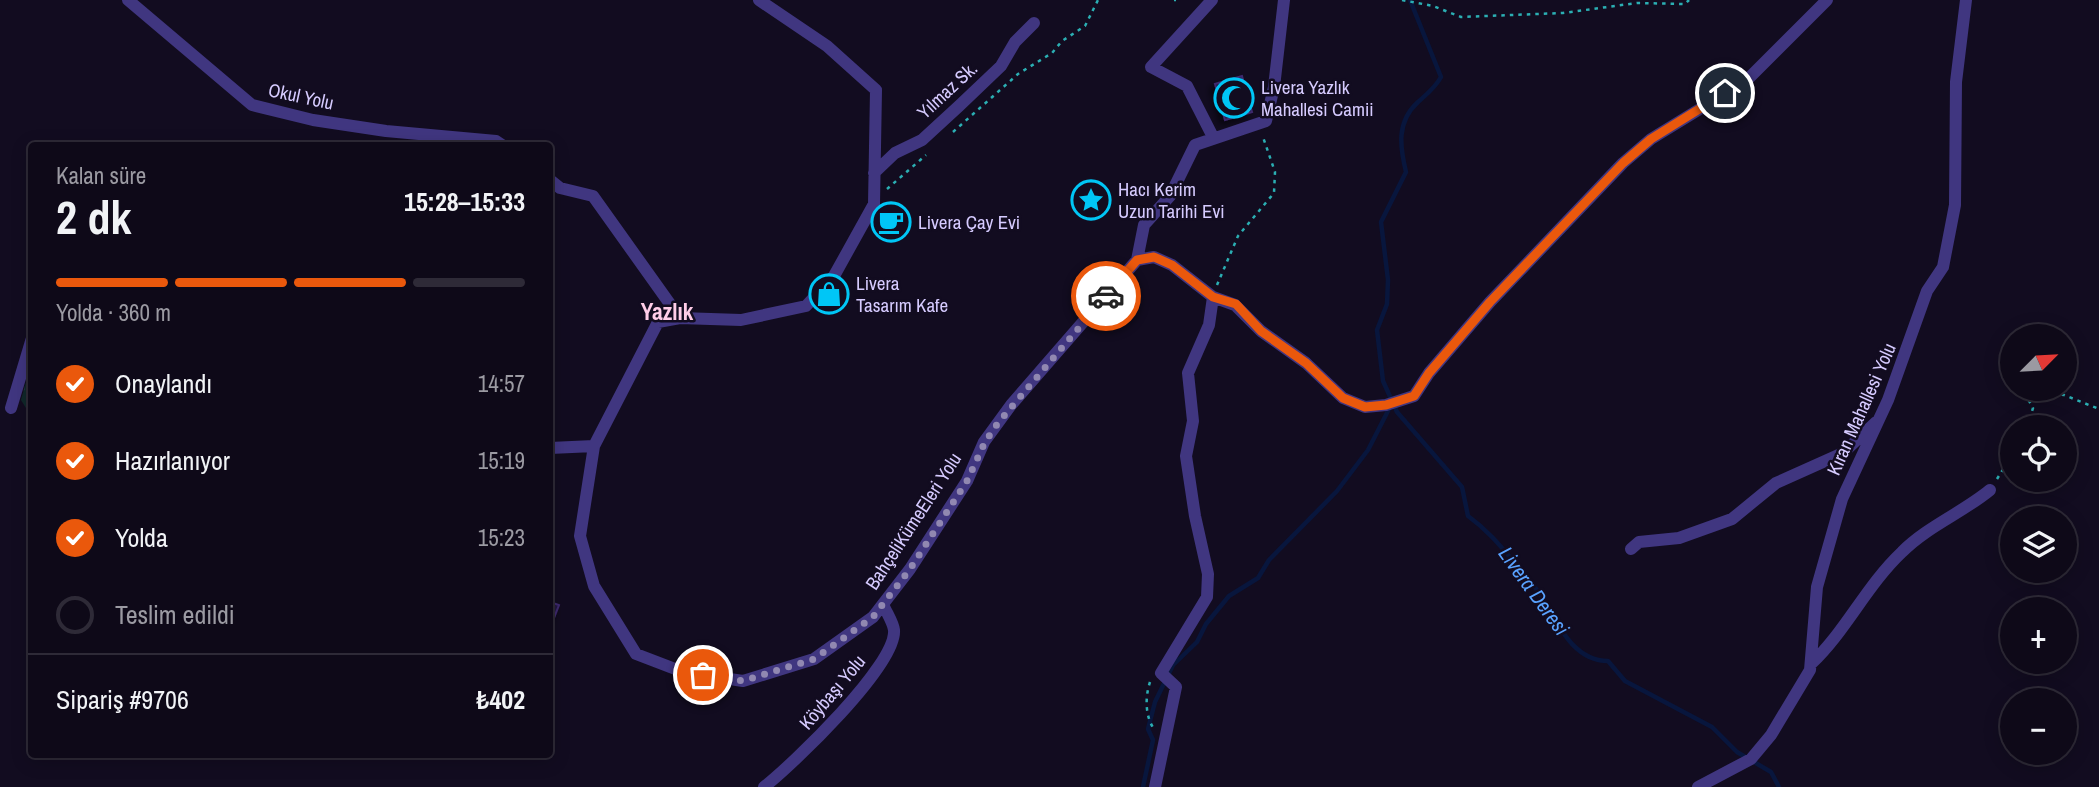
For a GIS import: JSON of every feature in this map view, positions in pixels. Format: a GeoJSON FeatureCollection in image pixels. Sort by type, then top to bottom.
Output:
{"type":"FeatureCollection","features":[{"type":"Feature","properties":{"kind":"street","name":"Okul Yolu"},"geometry":{"type":"LineString","coordinates":[[128,0],[252,105],[313,120],[492,142]]}},
{"type":"Feature","properties":{"kind":"street","name":"BahçeliKümeEleri Yolu"},"geometry":{"type":"LineString","coordinates":[[759,0],[827,46],[876,90],[874,204],[834,276],[806,306],[741,320],[680,318],[658,321],[594,446],[580,536],[594,586],[636,654],[683,672],[743,681],[814,659],[873,617],[967,481],[985,442],[1011,405],[1137,260],[1144,225],[1170,196],[1195,145],[1266,121],[1274,87],[1284,0]]}},
{"type":"Feature","properties":{"kind":"street"},"geometry":{"type":"LineString","coordinates":[[1212,0],[1151,67],[1187,86],[1213,137]]}},
{"type":"Feature","properties":{"kind":"street"},"geometry":{"type":"LineString","coordinates":[[1137,260],[1154,257],[1172,265],[1212,296],[1236,304],[1261,331],[1306,363],[1343,398],[1365,407],[1386,405],[1414,396],[1429,373],[1490,302],[1623,163],[1651,139],[1747,80],[1827,0]]}},
{"type":"Feature","properties":{"kind":"street","name":"Kıran Mahallesi Yolu"},"geometry":{"type":"LineString","coordinates":[[1698,787],[1721,772],[1751,759],[1771,735],[1811,664],[1817,587],[1842,499],[1879,420],[1913,336],[1927,291],[1943,267],[1955,205],[1956,82],[1966,0]]}},
{"type":"Feature","properties":{"kind":"street","name":"Yılmaz Sk."},"geometry":{"type":"LineString","coordinates":[[874,173],[895,153],[922,140],[959,106],[1001,66],[1015,42],[1034,23]]}},
{"type":"Feature","properties":{"kind":"street"},"geometry":{"type":"LineString","coordinates":[[553,182],[560,188],[593,196],[680,318]]}},
{"type":"Feature","properties":{"kind":"street"},"geometry":{"type":"LineString","coordinates":[[1155,787],[1175,687],[1161,673],[1207,597],[1208,574],[1195,516],[1186,456],[1193,421],[1188,373],[1209,325],[1212,296]]}},
{"type":"Feature","properties":{"kind":"street"},"geometry":{"type":"LineString","coordinates":[[11,408],[28,351]]}},
{"type":"Feature","properties":{"kind":"street"},"geometry":{"type":"LineString","coordinates":[[1631,550],[1639,542],[1679,538],[1732,519],[1776,484],[1843,453],[1879,420]]}},
{"type":"Feature","properties":{"kind":"street"},"geometry":{"type":"LineString","coordinates":[[553,448],[594,446]]}},
{"type":"Feature","properties":{"kind":"street"},"geometry":{"type":"LineString","coordinates":[[1811,664],[1833,643],[1851,612],[1901,552],[1990,490]]}},
{"type":"Feature","properties":{"kind":"street","name":"Köybaşı Yolu"},"geometry":{"type":"LineString","coordinates":[[764,787],[818,739],[886,657],[894,630],[883,604]]}},
{"type":"Feature","properties":{"kind":"path"},"geometry":{"type":"LineString","coordinates":[[950,135],[1018,74],[1085,26],[1098,0]]}},
{"type":"Feature","properties":{"kind":"path"},"geometry":{"type":"LineString","coordinates":[[1402,0],[1433,6],[1461,17],[1563,13],[1637,3],[1685,4],[1689,0]]}},
{"type":"Feature","properties":{"kind":"path"},"geometry":{"type":"LineString","coordinates":[[1212,296],[1232,256],[1238,236],[1274,193],[1275,172],[1261,130]]}},
{"type":"Feature","properties":{"kind":"path"},"geometry":{"type":"LineString","coordinates":[[874,192],[892,187],[933,149]]}},
{"type":"Feature","properties":{"kind":"path"},"geometry":{"type":"LineString","coordinates":[[2031,415],[2033,408],[2028,399],[2029,393],[2064,395],[2099,409]]}},
{"type":"Feature","properties":{"kind":"path"},"geometry":{"type":"LineString","coordinates":[[1990,490],[2000,474]]}},
{"type":"Feature","properties":{"kind":"path"},"geometry":{"type":"LineString","coordinates":[[1153,675],[1147,691],[1147,720],[1164,746]]}},
{"type":"Feature","properties":{"kind":"green space"},"geometry":{"type":"Polygon","coordinates":[[[28,375],[28,407],[21,400],[28,375]]]}},
{"type":"Feature","properties":{"kind":"building","name":"Livera Yazlık Mahallesi Camii"},"geometry":{"type":"Polygon","coordinates":[[[1242,76],[1252,112],[1225,120],[1215,84],[1242,76]]]}},
{"type":"Feature","properties":{"kind":"building"},"geometry":{"type":"Polygon","coordinates":[[[553,603],[559,605],[553,620],[553,603]]]}},
{"type":"Feature","properties":{"kind":"waterway","name":"Livera Deresi"},"geometry":{"type":"LineString","coordinates":[[1410,0],[1441,77],[1406,118],[1401,135],[1406,172],[1381,222],[1388,280],[1387,304],[1377,330],[1383,381],[1397,412],[1462,487],[1468,516],[1493,538],[1537,589],[1570,642],[1593,659],[1608,661],[1625,681],[1712,727],[1737,752],[1771,772],[1779,787]]}},
{"type":"Feature","properties":{"kind":"waterway","name":"Livera Deresi"},"geometry":{"type":"LineString","coordinates":[[1143,787],[1153,740],[1148,729],[1155,702],[1173,665],[1197,642],[1206,624],[1229,596],[1258,578],[1269,560],[1337,491],[1368,450],[1390,407]]}},
{"type":"Feature","properties":{"kind":"way so far"},"geometry":{"type":"LineString","coordinates":[[703,675],[743,681],[814,659],[873,617],[910,569],[946,508],[967,481],[985,442],[1011,405],[1106,296]]}},
{"type":"Feature","properties":{"kind":"place","name":"Livera Yazlık Mahallesi Camii"},"geometry":{"type":"Point","coordinates":[1234,98]}},
{"type":"Feature","properties":{"kind":"place","name":"Hacı Kerim Uzun Tarihi Evi"},"geometry":{"type":"Point","coordinates":[1091,200]}},
{"type":"Feature","properties":{"kind":"place","name":"Livera Çay Evi"},"geometry":{"type":"Point","coordinates":[891,222]}},
{"type":"Feature","properties":{"kind":"place","name":"Livera Tasarım Kafe"},"geometry":{"type":"Point","coordinates":[829,294]}},
{"type":"Feature","properties":{"kind":"district","name":"Yazlık"},"geometry":{"type":"Point","coordinates":[667,311]}},
{"type":"Feature","properties":{"kind":"route"},"geometry":{"type":"LineString","coordinates":[[1106,296],[1137,260],[1154,257],[1172,265],[1213,297],[1236,304],[1261,331],[1306,363],[1343,398],[1365,407],[1386,405],[1414,396],[1429,373],[1490,302],[1623,163],[1651,139],[1725,93]]}}]}
